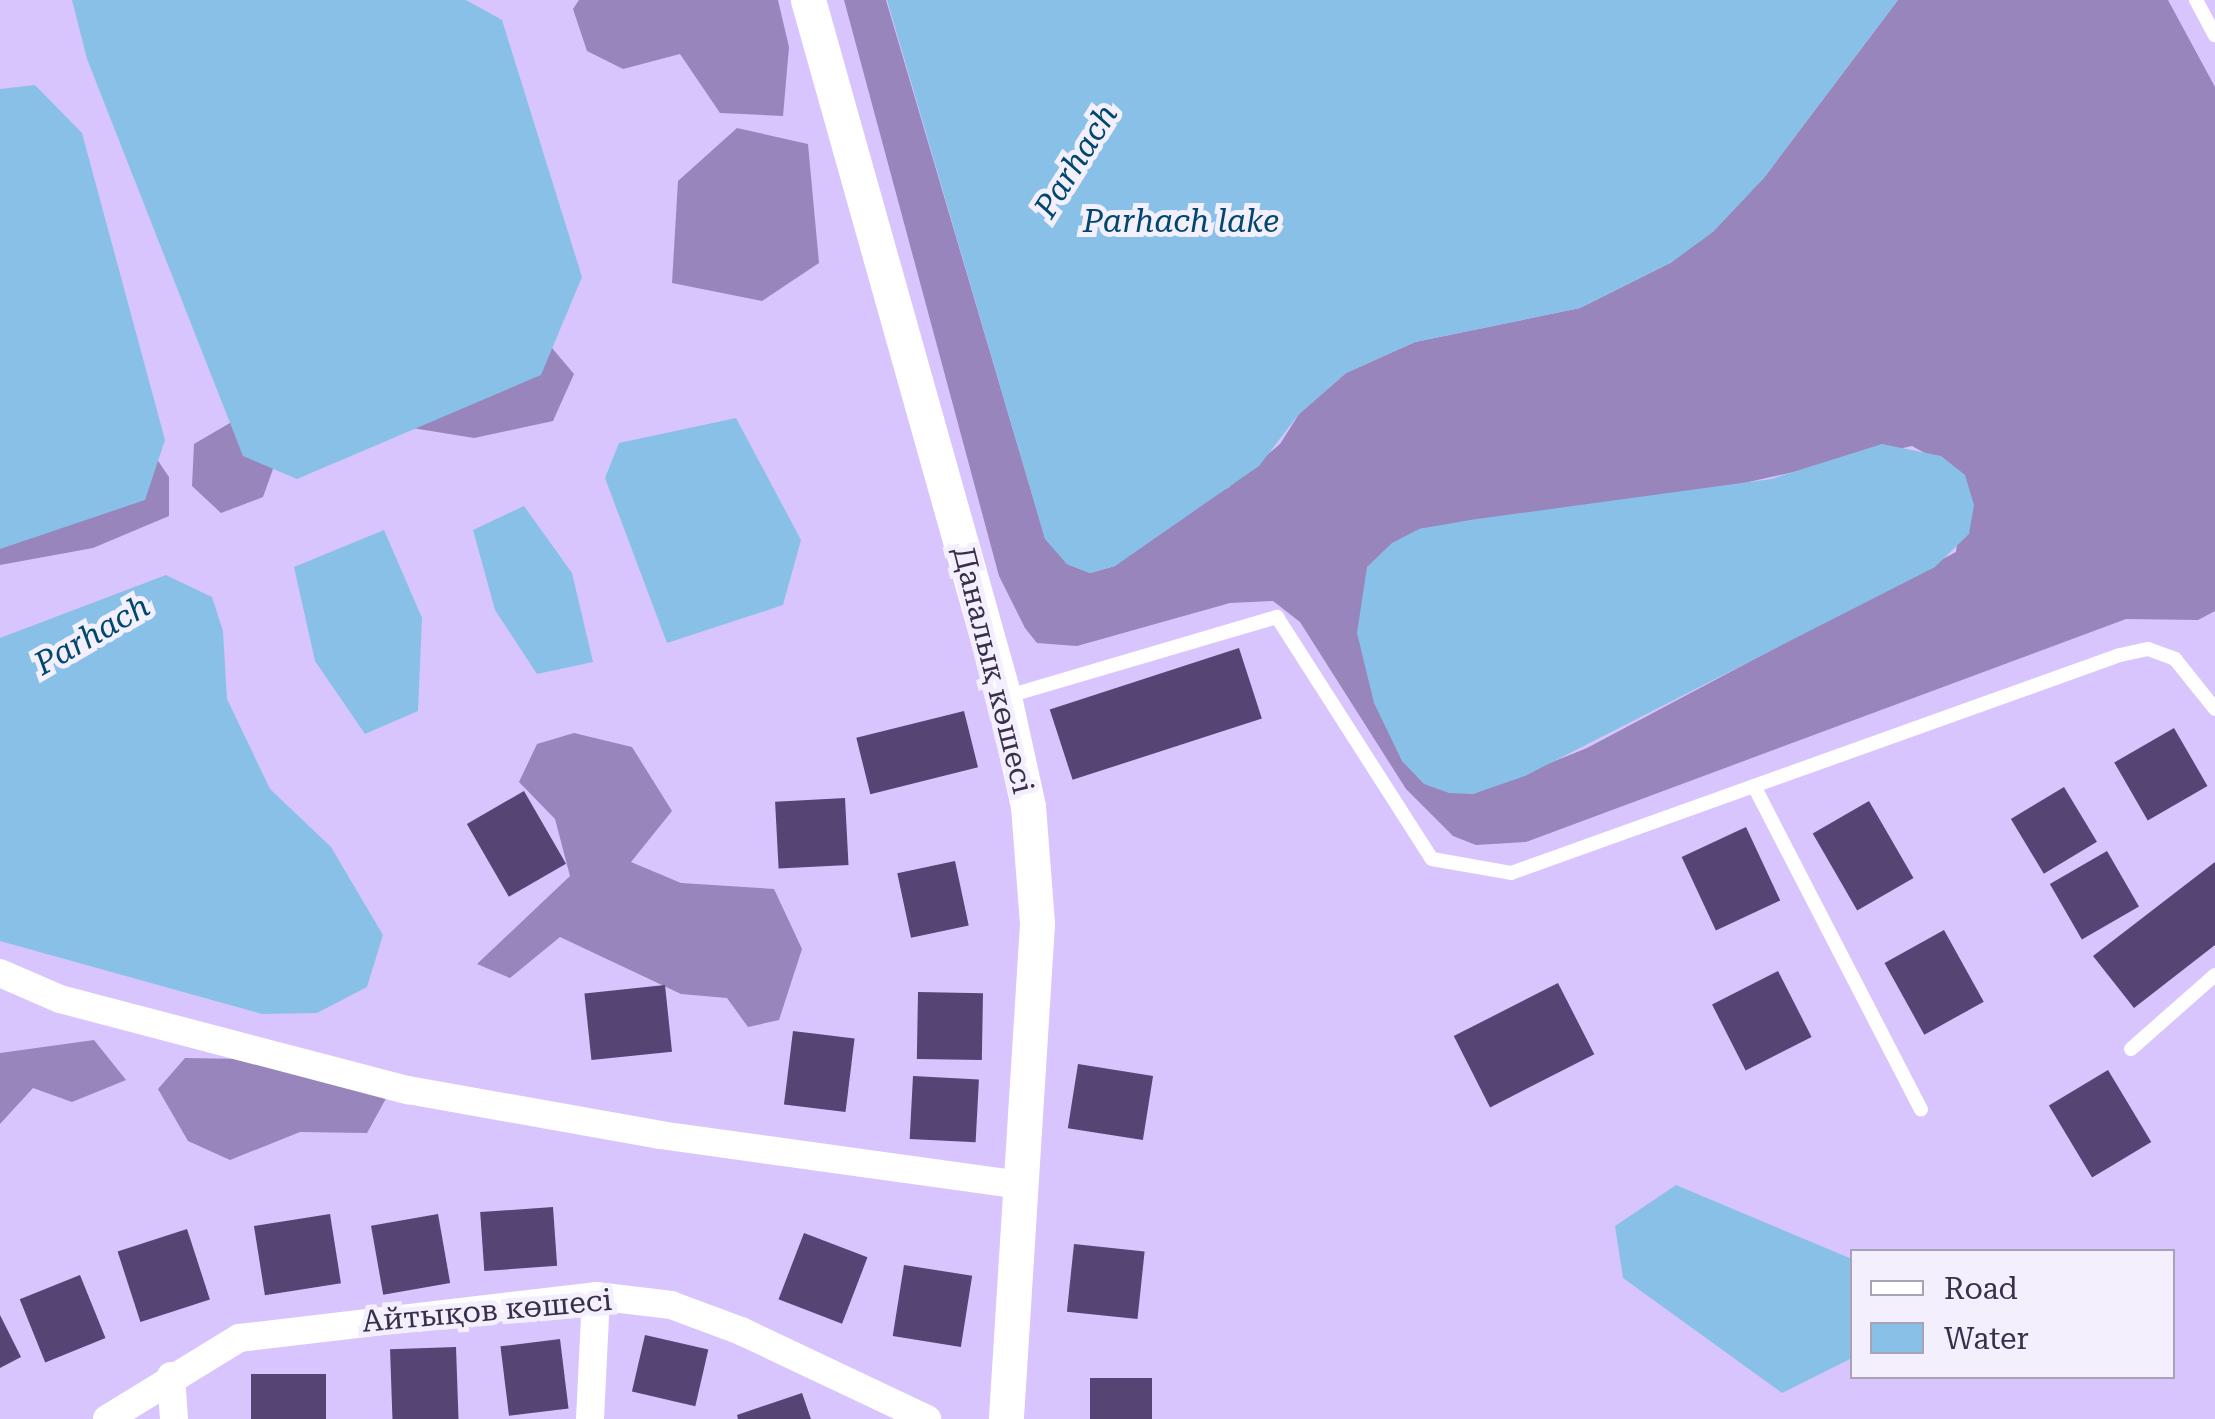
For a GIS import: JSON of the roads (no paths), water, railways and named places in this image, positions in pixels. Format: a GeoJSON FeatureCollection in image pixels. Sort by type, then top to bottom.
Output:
{"type":"FeatureCollection","features":[{"type":"Feature","properties":{"kind":"street","name":"Даналық көшесі"},"geometry":{"type":"LineString","coordinates":[[808,0],[1004,697],[1028,806],[1036,924],[1006,1419]]}},
{"type":"Feature","properties":{"kind":"street"},"geometry":{"type":"LineString","coordinates":[[0,973],[60,999],[408,1090],[660,1135],[1019,1185]]}},
{"type":"Feature","properties":{"kind":"street"},"geometry":{"type":"LineString","coordinates":[[590,1419],[596,1296]]}},
{"type":"Feature","properties":{"kind":"street","name":"Айтықов көшесі"},"geometry":{"type":"LineString","coordinates":[[107,1419],[240,1338],[596,1296],[671,1306],[927,1419]]}},
{"type":"Feature","properties":{"kind":"street"},"geometry":{"type":"LineString","coordinates":[[172,1376],[174,1419]]}},
{"type":"Feature","properties":{"kind":"lane"},"geometry":{"type":"LineString","coordinates":[[2196,0],[2215,35]]}},
{"type":"Feature","properties":{"kind":"lane"},"geometry":{"type":"LineString","coordinates":[[1004,697],[1277,617],[1432,860],[1512,872],[2148,649],[2175,658],[2215,709]]}},
{"type":"Feature","properties":{"kind":"lane"},"geometry":{"type":"LineString","coordinates":[[1754,786],[1921,1109]]}},
{"type":"Feature","properties":{"kind":"lane"},"geometry":{"type":"LineString","coordinates":[[2131,1049],[2215,974]]}},
{"type":"Feature","properties":{"kind":"water"},"geometry":{"type":"Polygon","coordinates":[[[72,0],[466,0],[502,20],[582,277],[541,375],[297,479],[243,456],[87,59],[72,0]]]}},
{"type":"Feature","properties":{"kind":"water","name":"Parhach lake"},"geometry":{"type":"Polygon","coordinates":[[[887,0],[1898,0],[1763,179],[1713,232],[1672,262],[1580,308],[1415,342],[1346,373],[1299,414],[1259,466],[1115,566],[1090,573],[1067,564],[1045,539],[887,0]]]}},
{"type":"Feature","properties":{"kind":"water"},"geometry":{"type":"Polygon","coordinates":[[[35,85],[82,133],[165,440],[145,500],[0,549],[0,89],[35,85]]]}},
{"type":"Feature","properties":{"kind":"water"},"geometry":{"type":"Polygon","coordinates":[[[736,418],[801,540],[783,605],[667,643],[605,478],[619,443],[736,418]]]}},
{"type":"Feature","properties":{"kind":"water"},"geometry":{"type":"Polygon","coordinates":[[[1882,444],[1941,456],[1965,475],[1974,505],[1969,534],[1935,567],[1525,776],[1473,794],[1449,793],[1424,784],[1402,761],[1374,703],[1357,633],[1367,567],[1392,543],[1419,529],[1470,520],[1771,479],[1882,444]]]}},
{"type":"Feature","properties":{"kind":"water"},"geometry":{"type":"Polygon","coordinates":[[[524,506],[572,573],[593,662],[537,674],[495,610],[473,530],[524,506]]]}},
{"type":"Feature","properties":{"kind":"water"},"geometry":{"type":"Polygon","coordinates":[[[384,530],[422,618],[418,711],[365,734],[315,661],[294,567],[384,530]]]}},
{"type":"Feature","properties":{"kind":"water","name":"Parhach"},"geometry":{"type":"Polygon","coordinates":[[[166,575],[212,597],[223,631],[227,699],[270,789],[331,847],[383,935],[367,987],[317,1013],[262,1014],[0,941],[0,638],[166,575]]]}},
{"type":"Feature","properties":{"kind":"water"},"geometry":{"type":"Polygon","coordinates":[[[1676,1185],[1850,1258],[1850,1359],[1782,1393],[1623,1278],[1615,1226],[1676,1185]]]}}]}
